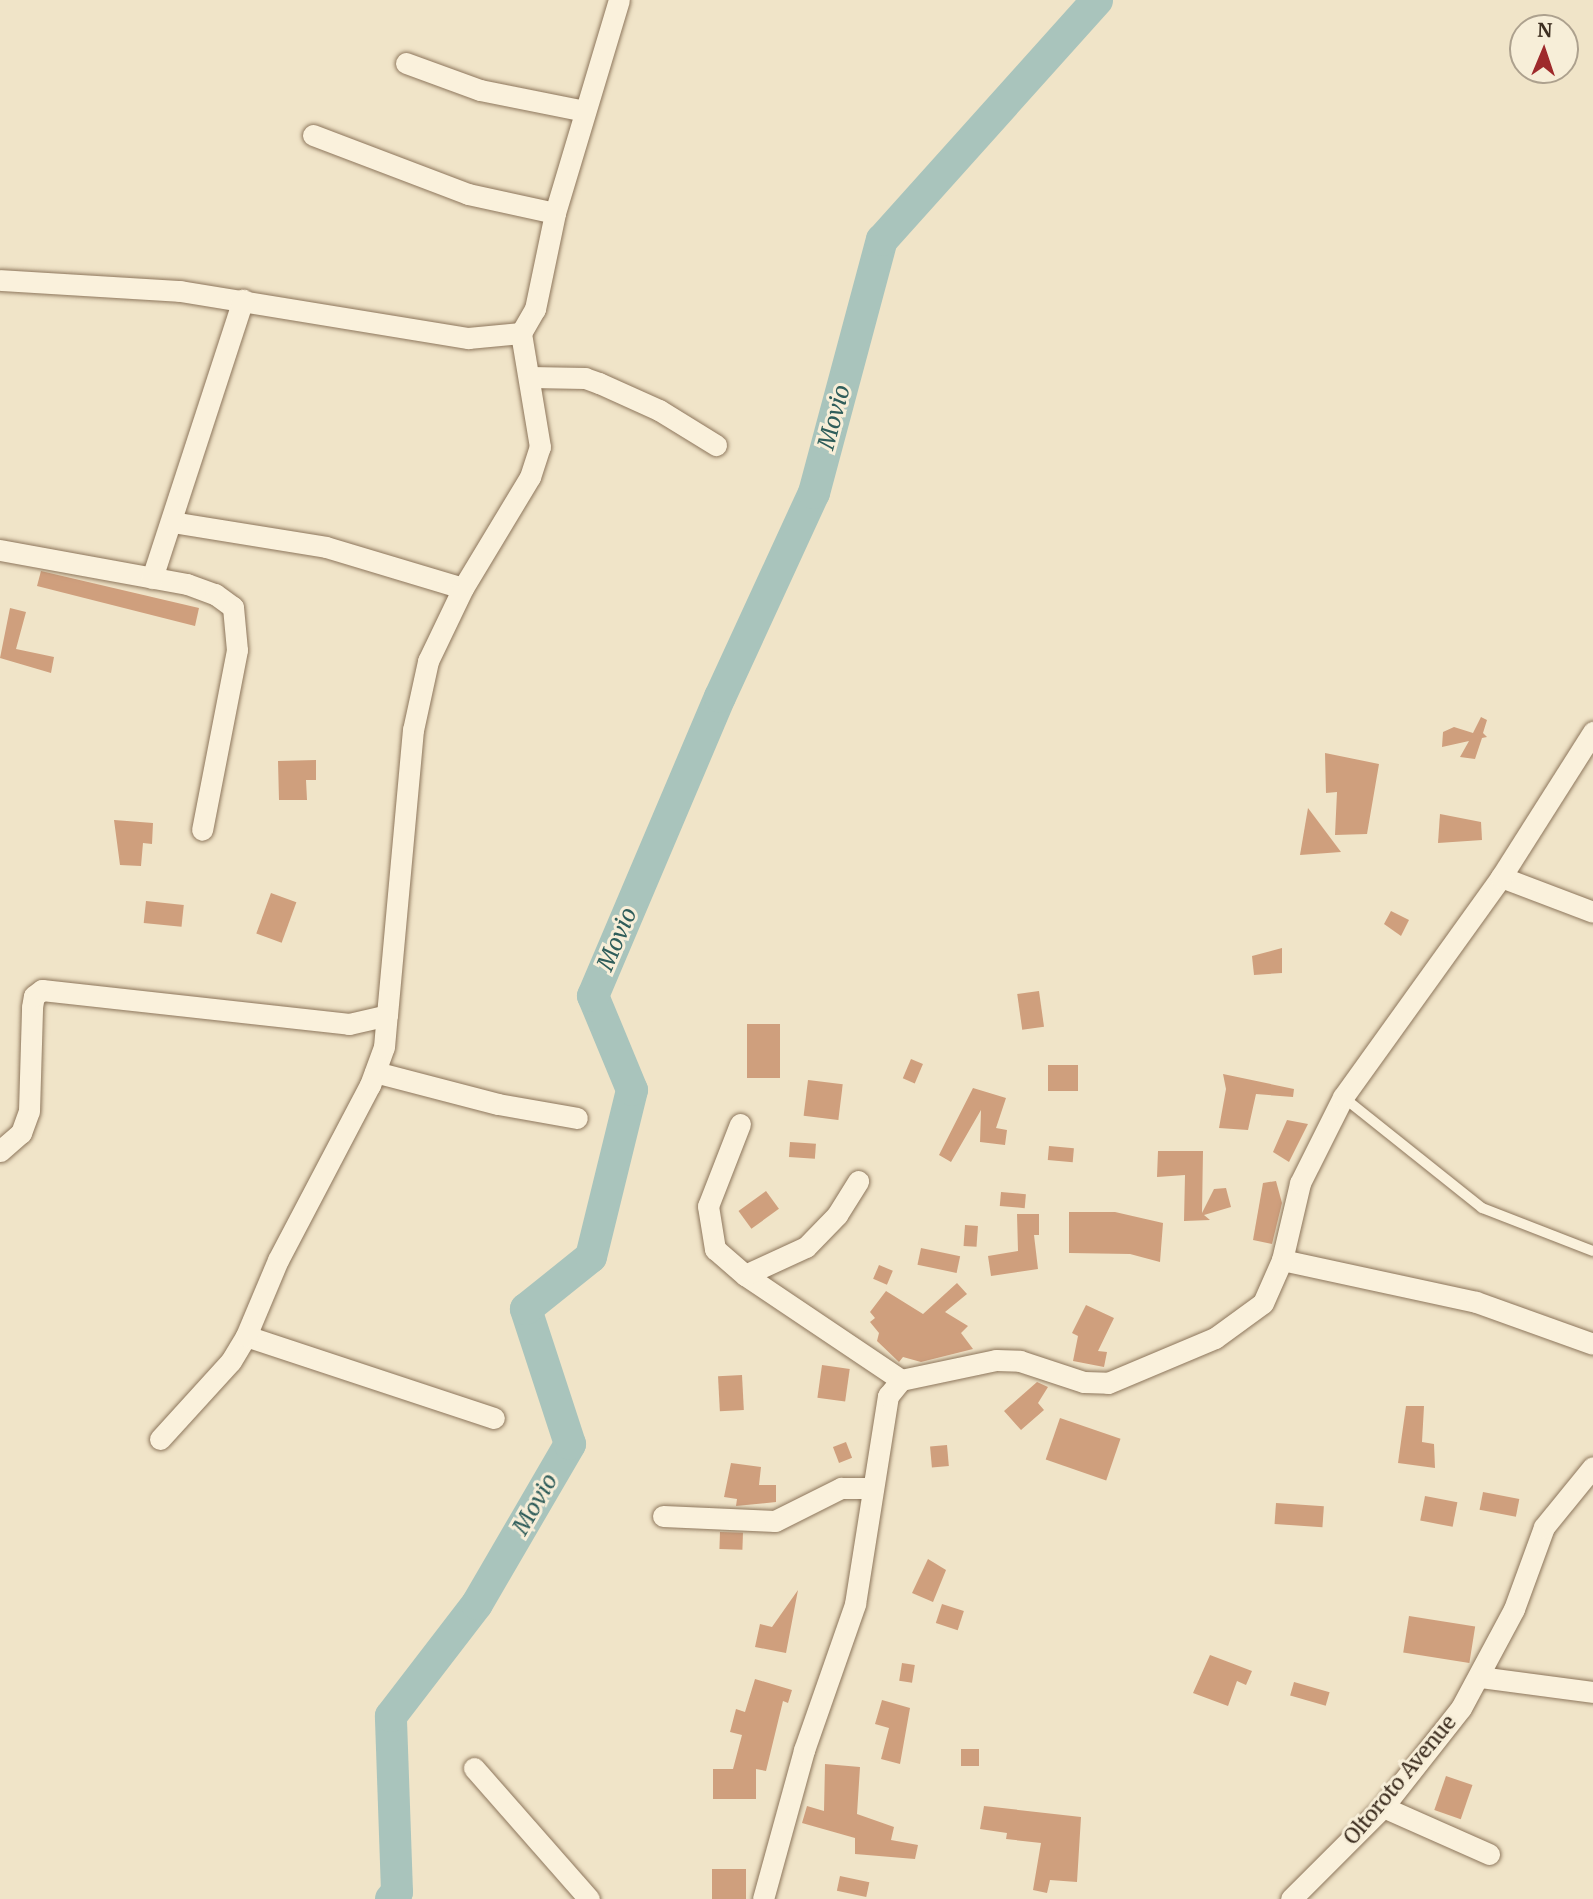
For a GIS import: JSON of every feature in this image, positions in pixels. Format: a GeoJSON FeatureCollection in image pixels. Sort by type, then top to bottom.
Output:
{"type":"FeatureCollection","features":[{"type":"Feature","properties":{"kind":"street"},"geometry":{"type":"LineString","coordinates":[[160,1439],[223,1370],[246,1335],[278,1260],[375,1072],[384,1047],[413,730],[428,661],[463,588],[536,465],[540,447],[522,334],[535,309],[555,213],[619,0]]}},
{"type":"Feature","properties":{"kind":"street"},"geometry":{"type":"LineString","coordinates":[[406,63],[480,90],[585,111]]}},
{"type":"Feature","properties":{"kind":"street"},"geometry":{"type":"LineString","coordinates":[[313,135],[468,194],[555,213]]}},
{"type":"Feature","properties":{"kind":"street"},"geometry":{"type":"LineString","coordinates":[[0,280],[132,287],[243,300],[468,338],[522,334]]}},
{"type":"Feature","properties":{"kind":"street"},"geometry":{"type":"LineString","coordinates":[[152,578],[243,300]]}},
{"type":"Feature","properties":{"kind":"street"},"geometry":{"type":"LineString","coordinates":[[530,377],[585,378],[599,383],[659,410],[716,444]]}},
{"type":"Feature","properties":{"kind":"street"},"geometry":{"type":"LineString","coordinates":[[172,522],[326,547],[463,588]]}},
{"type":"Feature","properties":{"kind":"street"},"geometry":{"type":"LineString","coordinates":[[0,550],[152,578],[215,594],[233,607],[238,629],[202,830]]}},
{"type":"Feature","properties":{"kind":"street"},"geometry":{"type":"LineString","coordinates":[[763,1899],[804,1750],[855,1604],[882,1410],[901,1380],[996,1360],[1020,1361],[1084,1382],[1132,1376],[1216,1338],[1263,1303],[1282,1261],[1300,1183],[1343,1097],[1501,877],[1593,732]]}},
{"type":"Feature","properties":{"kind":"street"},"geometry":{"type":"LineString","coordinates":[[1501,877],[1593,912]]}},
{"type":"Feature","properties":{"kind":"street"},"geometry":{"type":"LineString","coordinates":[[0,1152],[21,1133],[29,1111],[32,1007],[34,996],[42,990],[349,1024],[387,1016]]}},
{"type":"Feature","properties":{"kind":"street"},"geometry":{"type":"LineString","coordinates":[[375,1072],[498,1104],[577,1118]]}},
{"type":"Feature","properties":{"kind":"street"},"geometry":{"type":"LineString","coordinates":[[740,1124],[712,1192],[708,1219],[715,1249],[745,1275],[901,1380]]}},
{"type":"Feature","properties":{"kind":"street"},"geometry":{"type":"LineString","coordinates":[[745,1275],[806,1247],[837,1215],[858,1181]]}},
{"type":"Feature","properties":{"kind":"street"},"geometry":{"type":"LineString","coordinates":[[1282,1261],[1476,1302],[1593,1343]]}},
{"type":"Feature","properties":{"kind":"street"},"geometry":{"type":"LineString","coordinates":[[246,1335],[494,1418]]}},
{"type":"Feature","properties":{"kind":"street","name":"Oltoroto Avenue"},"geometry":{"type":"LineString","coordinates":[[1291,1899],[1383,1807],[1431,1749],[1480,1677],[1514,1609],[1544,1527],[1593,1467]]}},
{"type":"Feature","properties":{"kind":"street"},"geometry":{"type":"LineString","coordinates":[[663,1516],[775,1521],[841,1488],[873,1489]]}},
{"type":"Feature","properties":{"kind":"street"},"geometry":{"type":"LineString","coordinates":[[1480,1677],[1593,1692]]}},
{"type":"Feature","properties":{"kind":"street"},"geometry":{"type":"LineString","coordinates":[[474,1768],[589,1899]]}},
{"type":"Feature","properties":{"kind":"street"},"geometry":{"type":"LineString","coordinates":[[1383,1807],[1489,1854]]}},
{"type":"Feature","properties":{"kind":"lane"},"geometry":{"type":"LineString","coordinates":[[1343,1097],[1482,1208],[1593,1251]]}},
{"type":"Feature","properties":{"kind":"building"},"geometry":{"type":"Polygon","coordinates":[[[41,571],[199,608],[195,626],[37,586],[41,571]]]}},
{"type":"Feature","properties":{"kind":"building"},"geometry":{"type":"Polygon","coordinates":[[[10,608],[26,612],[16,649],[54,657],[51,673],[0,658],[10,608]]]}},
{"type":"Feature","properties":{"kind":"building"},"geometry":{"type":"Polygon","coordinates":[[[1481,717],[1487,720],[1483,733],[1487,737],[1482,738],[1475,759],[1460,757],[1469,741],[1442,747],[1443,732],[1454,727],[1473,733],[1481,717]]]}},
{"type":"Feature","properties":{"kind":"building"},"geometry":{"type":"Polygon","coordinates":[[[1325,753],[1379,764],[1367,834],[1335,835],[1337,792],[1326,793],[1325,753]]]}},
{"type":"Feature","properties":{"kind":"building"},"geometry":{"type":"Polygon","coordinates":[[[316,760],[316,780],[306,780],[307,800],[279,800],[278,761],[316,760]]]}},
{"type":"Feature","properties":{"kind":"building"},"geometry":{"type":"Polygon","coordinates":[[[1308,808],[1341,852],[1300,855],[1308,808]]]}},
{"type":"Feature","properties":{"kind":"building"},"geometry":{"type":"Polygon","coordinates":[[[1440,814],[1481,822],[1482,840],[1438,843],[1440,814]]]}},
{"type":"Feature","properties":{"kind":"building"},"geometry":{"type":"Polygon","coordinates":[[[114,820],[153,823],[152,844],[143,843],[141,866],[120,865],[114,820]]]}},
{"type":"Feature","properties":{"kind":"building"},"geometry":{"type":"Polygon","coordinates":[[[271,893],[296,902],[282,943],[256,933],[271,893]]]}},
{"type":"Feature","properties":{"kind":"building"},"geometry":{"type":"Polygon","coordinates":[[[146,901],[184,905],[181,927],[144,923],[146,901]]]}},
{"type":"Feature","properties":{"kind":"building"},"geometry":{"type":"Polygon","coordinates":[[[1391,911],[1409,920],[1401,936],[1384,924],[1391,911]]]}},
{"type":"Feature","properties":{"kind":"building"},"geometry":{"type":"Polygon","coordinates":[[[1282,948],[1282,973],[1254,975],[1252,956],[1282,948]]]}},
{"type":"Feature","properties":{"kind":"building"},"geometry":{"type":"Polygon","coordinates":[[[1039,991],[1044,1027],[1022,1030],[1017,994],[1039,991]]]}},
{"type":"Feature","properties":{"kind":"building"},"geometry":{"type":"Polygon","coordinates":[[[747,1024],[780,1024],[780,1078],[747,1078],[747,1024]]]}},
{"type":"Feature","properties":{"kind":"building"},"geometry":{"type":"Polygon","coordinates":[[[911,1059],[923,1064],[915,1083],[903,1078],[911,1059]]]}},
{"type":"Feature","properties":{"kind":"building"},"geometry":{"type":"Polygon","coordinates":[[[1048,1065],[1078,1065],[1078,1091],[1048,1091],[1048,1065]]]}},
{"type":"Feature","properties":{"kind":"building"},"geometry":{"type":"Polygon","coordinates":[[[1223,1074],[1294,1089],[1293,1097],[1256,1094],[1248,1130],[1219,1128],[1226,1089],[1223,1074]]]}},
{"type":"Feature","properties":{"kind":"building"},"geometry":{"type":"Polygon","coordinates":[[[808,1080],[843,1084],[838,1120],[804,1116],[808,1080]]]}},
{"type":"Feature","properties":{"kind":"building"},"geometry":{"type":"Polygon","coordinates":[[[973,1088],[1006,1098],[996,1128],[1007,1130],[1005,1145],[980,1142],[981,1110],[951,1162],[939,1155],[973,1088]]]}},
{"type":"Feature","properties":{"kind":"building"},"geometry":{"type":"Polygon","coordinates":[[[1287,1120],[1308,1124],[1289,1162],[1273,1152],[1287,1120]]]}},
{"type":"Feature","properties":{"kind":"building"},"geometry":{"type":"Polygon","coordinates":[[[790,1142],[816,1144],[815,1159],[789,1157],[790,1142]]]}},
{"type":"Feature","properties":{"kind":"building"},"geometry":{"type":"Polygon","coordinates":[[[1049,1146],[1074,1148],[1073,1162],[1048,1160],[1049,1146]]]}},
{"type":"Feature","properties":{"kind":"building"},"geometry":{"type":"Polygon","coordinates":[[[1158,1151],[1203,1151],[1202,1213],[1214,1189],[1226,1188],[1231,1207],[1204,1215],[1210,1220],[1184,1221],[1185,1175],[1157,1177],[1158,1151]]]}},
{"type":"Feature","properties":{"kind":"building"},"geometry":{"type":"Polygon","coordinates":[[[1276,1181],[1282,1203],[1272,1244],[1253,1240],[1263,1183],[1276,1181]]]}},
{"type":"Feature","properties":{"kind":"building"},"geometry":{"type":"Polygon","coordinates":[[[766,1191],[779,1209],[751,1229],[738,1211],[766,1191]]]}},
{"type":"Feature","properties":{"kind":"building"},"geometry":{"type":"Polygon","coordinates":[[[1001,1192],[1026,1194],[1025,1208],[1000,1206],[1001,1192]]]}},
{"type":"Feature","properties":{"kind":"building"},"geometry":{"type":"Polygon","coordinates":[[[1069,1212],[1115,1212],[1163,1223],[1160,1262],[1130,1254],[1069,1253],[1069,1212]]]}},
{"type":"Feature","properties":{"kind":"building"},"geometry":{"type":"Polygon","coordinates":[[[1017,1214],[1039,1214],[1039,1235],[1034,1235],[1038,1269],[991,1276],[988,1256],[1018,1251],[1017,1214]]]}},
{"type":"Feature","properties":{"kind":"building"},"geometry":{"type":"Polygon","coordinates":[[[965,1225],[978,1226],[977,1247],[964,1246],[965,1225]]]}},
{"type":"Feature","properties":{"kind":"building"},"geometry":{"type":"Polygon","coordinates":[[[921,1248],[960,1256],[957,1273],[917,1265],[921,1248]]]}},
{"type":"Feature","properties":{"kind":"building"},"geometry":{"type":"Polygon","coordinates":[[[879,1265],[893,1271],[887,1285],[873,1279],[879,1265]]]}},
{"type":"Feature","properties":{"kind":"building"},"geometry":{"type":"Polygon","coordinates":[[[957,1283],[967,1294],[945,1312],[968,1326],[961,1333],[973,1349],[921,1362],[903,1357],[899,1362],[877,1341],[879,1333],[870,1322],[875,1318],[870,1312],[886,1291],[923,1314],[957,1283]]]}},
{"type":"Feature","properties":{"kind":"building"},"geometry":{"type":"Polygon","coordinates":[[[1086,1305],[1114,1318],[1098,1351],[1107,1352],[1104,1367],[1073,1361],[1078,1336],[1072,1333],[1086,1305]]]}},
{"type":"Feature","properties":{"kind":"building"},"geometry":{"type":"Polygon","coordinates":[[[822,1365],[850,1369],[845,1402],[817,1398],[822,1365]]]}},
{"type":"Feature","properties":{"kind":"building"},"geometry":{"type":"Polygon","coordinates":[[[742,1375],[744,1410],[720,1411],[718,1376],[742,1375]]]}},
{"type":"Feature","properties":{"kind":"building"},"geometry":{"type":"Polygon","coordinates":[[[1037,1382],[1048,1387],[1038,1403],[1044,1410],[1021,1430],[1004,1411],[1037,1382]]]}},
{"type":"Feature","properties":{"kind":"building"},"geometry":{"type":"Polygon","coordinates":[[[1406,1406],[1424,1406],[1422,1442],[1434,1444],[1435,1468],[1398,1463],[1406,1406]]]}},
{"type":"Feature","properties":{"kind":"building"},"geometry":{"type":"Polygon","coordinates":[[[1060,1418],[1121,1439],[1106,1480],[1046,1460],[1060,1418]]]}},
{"type":"Feature","properties":{"kind":"building"},"geometry":{"type":"Polygon","coordinates":[[[846,1442],[852,1458],[839,1463],[833,1447],[846,1442]]]}},
{"type":"Feature","properties":{"kind":"building"},"geometry":{"type":"Polygon","coordinates":[[[947,1445],[949,1466],[932,1467],[930,1446],[947,1445]]]}},
{"type":"Feature","properties":{"kind":"building"},"geometry":{"type":"Polygon","coordinates":[[[731,1463],[761,1467],[759,1485],[776,1485],[776,1502],[736,1506],[737,1499],[724,1497],[731,1463]]]}},
{"type":"Feature","properties":{"kind":"building"},"geometry":{"type":"Polygon","coordinates":[[[1483,1492],[1519,1499],[1516,1517],[1480,1510],[1483,1492]]]}},
{"type":"Feature","properties":{"kind":"building"},"geometry":{"type":"Polygon","coordinates":[[[1425,1496],[1457,1502],[1453,1527],[1420,1521],[1425,1496]]]}},
{"type":"Feature","properties":{"kind":"building"},"geometry":{"type":"Polygon","coordinates":[[[1276,1503],[1324,1506],[1322,1527],[1275,1524],[1276,1503]]]}},
{"type":"Feature","properties":{"kind":"building"},"geometry":{"type":"Polygon","coordinates":[[[720,1532],[743,1533],[742,1550],[719,1549],[720,1532]]]}},
{"type":"Feature","properties":{"kind":"building"},"geometry":{"type":"Polygon","coordinates":[[[928,1559],[946,1570],[933,1602],[912,1593],[928,1559]]]}},
{"type":"Feature","properties":{"kind":"building"},"geometry":{"type":"Polygon","coordinates":[[[798,1590],[786,1653],[755,1647],[760,1624],[772,1627],[798,1590]]]}},
{"type":"Feature","properties":{"kind":"building"},"geometry":{"type":"Polygon","coordinates":[[[942,1604],[964,1611],[958,1630],[936,1623],[942,1604]]]}},
{"type":"Feature","properties":{"kind":"building"},"geometry":{"type":"Polygon","coordinates":[[[1409,1616],[1475,1626],[1469,1663],[1403,1653],[1409,1616]]]}},
{"type":"Feature","properties":{"kind":"building"},"geometry":{"type":"Polygon","coordinates":[[[1210,1655],[1252,1671],[1246,1685],[1237,1681],[1228,1706],[1193,1693],[1210,1655]]]}},
{"type":"Feature","properties":{"kind":"building"},"geometry":{"type":"Polygon","coordinates":[[[902,1663],[915,1665],[912,1683],[899,1681],[902,1663]]]}},
{"type":"Feature","properties":{"kind":"building"},"geometry":{"type":"Polygon","coordinates":[[[755,1679],[792,1690],[788,1703],[783,1701],[766,1771],[756,1769],[756,1799],[713,1799],[713,1769],[733,1769],[742,1735],[730,1732],[736,1709],[745,1712],[755,1679]]]}},
{"type":"Feature","properties":{"kind":"building"},"geometry":{"type":"Polygon","coordinates":[[[1294,1682],[1330,1692],[1326,1706],[1290,1695],[1294,1682]]]}},
{"type":"Feature","properties":{"kind":"building"},"geometry":{"type":"Polygon","coordinates":[[[882,1700],[910,1708],[900,1764],[881,1759],[889,1728],[875,1724],[882,1700]]]}},
{"type":"Feature","properties":{"kind":"building"},"geometry":{"type":"Polygon","coordinates":[[[961,1749],[979,1749],[979,1766],[961,1766],[961,1749]]]}},
{"type":"Feature","properties":{"kind":"building"},"geometry":{"type":"Polygon","coordinates":[[[825,1764],[860,1767],[857,1814],[894,1827],[891,1840],[918,1845],[915,1859],[855,1854],[855,1838],[802,1823],[807,1806],[824,1811],[825,1764]]]}},
{"type":"Feature","properties":{"kind":"building"},"geometry":{"type":"Polygon","coordinates":[[[1446,1776],[1472,1785],[1461,1819],[1434,1810],[1446,1776]]]}},
{"type":"Feature","properties":{"kind":"building"},"geometry":{"type":"Polygon","coordinates":[[[984,1806],[1081,1817],[1077,1882],[1050,1880],[1047,1893],[1033,1890],[1041,1843],[1006,1839],[1007,1833],[980,1829],[984,1806]]]}},
{"type":"Feature","properties":{"kind":"building"},"geometry":{"type":"Polygon","coordinates":[[[712,1869],[746,1869],[746,1899],[712,1899],[712,1869]]]}},
{"type":"Feature","properties":{"kind":"building"},"geometry":{"type":"Polygon","coordinates":[[[840,1876],[869,1882],[866,1897],[837,1891],[840,1876]]]}},
{"type":"Feature","properties":{"kind":"waterway","name":"Movio"},"geometry":{"type":"LineString","coordinates":[[391,1899],[397,1892],[391,1716],[477,1604],[570,1444],[526,1309],[591,1257],[632,1090],[593,996],[720,697],[814,493],[882,240],[1097,0]]}}]}
